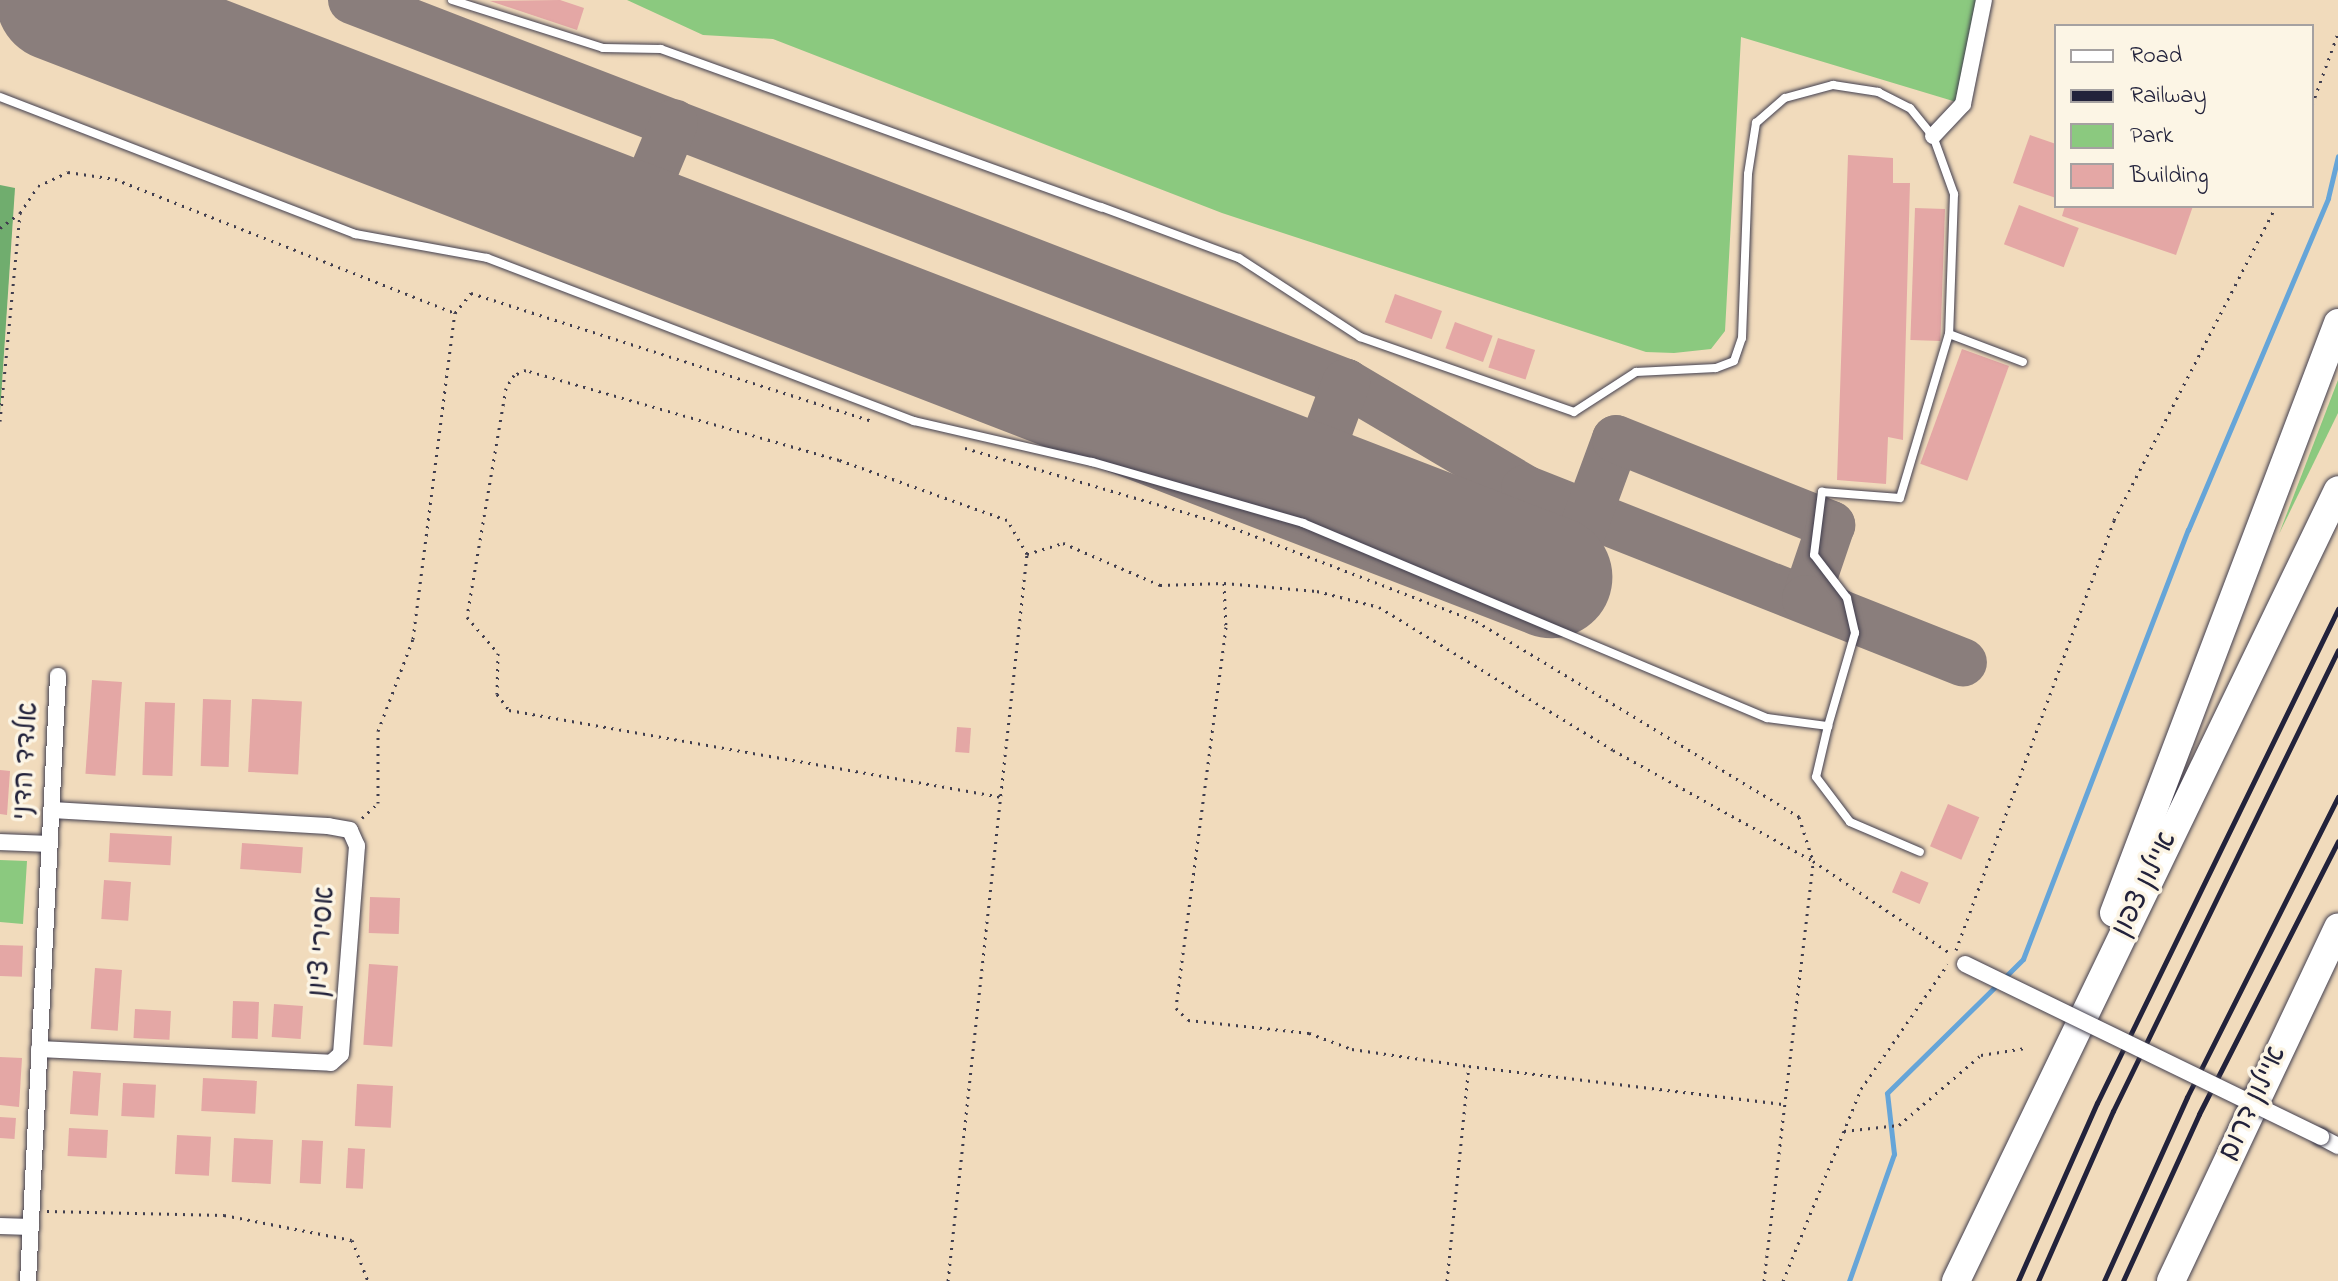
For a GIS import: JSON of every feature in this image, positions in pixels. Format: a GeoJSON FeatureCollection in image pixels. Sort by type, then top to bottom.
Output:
{"type":"FeatureCollection","features":[{"type":"Feature","properties":{"kind":"highway"},"geometry":{"type":"LineString","coordinates":[[2044,1093],[2338,323]]}},
{"type":"Feature","properties":{"kind":"highway","name":"איילון צפון"},"geometry":{"type":"LineString","coordinates":[[1956,1281],[2044,1093],[2338,490]]}},
{"type":"Feature","properties":{"kind":"highway","name":"איילון דרום"},"geometry":{"type":"LineString","coordinates":[[2171,1281],[2338,927]]}},
{"type":"Feature","properties":{"kind":"street"},"geometry":{"type":"LineString","coordinates":[[1933,136],[1963,104],[1984,0]]}},
{"type":"Feature","properties":{"kind":"street","name":"אלדד הדני"},"geometry":{"type":"LineString","coordinates":[[28,1281],[58,676]]}},
{"type":"Feature","properties":{"kind":"street"},"geometry":{"type":"LineString","coordinates":[[51,810],[350,830]]}},
{"type":"Feature","properties":{"kind":"street","name":"אסירי ציון"},"geometry":{"type":"LineString","coordinates":[[39,1049],[331,1063],[341,1054],[357,846],[350,830]]}},
{"type":"Feature","properties":{"kind":"street"},"geometry":{"type":"LineString","coordinates":[[0,842],[49,844]]}},
{"type":"Feature","properties":{"kind":"street"},"geometry":{"type":"LineString","coordinates":[[1959,960],[2338,1146]]}},
{"type":"Feature","properties":{"kind":"street"},"geometry":{"type":"LineString","coordinates":[[0,1226],[31,1219]]}},
{"type":"Feature","properties":{"kind":"lane"},"geometry":{"type":"LineString","coordinates":[[452,0],[603,48],[661,49],[1101,207],[1239,258],[1360,337],[1574,412],[1636,372],[1716,368],[1734,361],[1742,338],[1748,174],[1756,123],[1785,98],[1833,85],[1878,92],[1910,108],[1933,136],[1954,194],[1949,334],[1900,498],[1822,492],[1814,555],[1847,598],[1855,633],[1816,777],[1850,822],[1920,852]]}},
{"type":"Feature","properties":{"kind":"lane"},"geometry":{"type":"LineString","coordinates":[[0,97],[355,234],[487,258],[914,421],[1092,462],[1303,523],[1767,718],[1828,726]]}},
{"type":"Feature","properties":{"kind":"lane"},"geometry":{"type":"LineString","coordinates":[[1949,334],[2023,362]]}},
{"type":"Feature","properties":{"kind":"path"},"geometry":{"type":"LineString","coordinates":[[2314,99],[2338,33]]}},
{"type":"Feature","properties":{"kind":"path"},"geometry":{"type":"LineString","coordinates":[[0,228],[20,213],[38,186],[68,172],[115,179],[455,313]]}},
{"type":"Feature","properties":{"kind":"path"},"geometry":{"type":"LineString","coordinates":[[1783,1281],[1861,1089],[1959,960],[2114,520],[2275,208]]}},
{"type":"Feature","properties":{"kind":"path"},"geometry":{"type":"LineString","coordinates":[[0,421],[20,213]]}},
{"type":"Feature","properties":{"kind":"path"},"geometry":{"type":"LineString","coordinates":[[350,830],[378,803],[378,731],[413,639],[455,313],[471,293],[728,379],[881,423]]}},
{"type":"Feature","properties":{"kind":"path"},"geometry":{"type":"LineString","coordinates":[[948,1281],[1027,554],[1007,520],[839,460],[526,370],[514,375],[506,388],[467,617],[498,653],[497,694],[509,710],[1000,797]]}},
{"type":"Feature","properties":{"kind":"path"},"geometry":{"type":"LineString","coordinates":[[958,446],[1218,522],[1476,621],[1799,817],[1813,861],[1764,1281]]}},
{"type":"Feature","properties":{"kind":"path"},"geometry":{"type":"LineString","coordinates":[[1027,554],[1063,543],[1160,585],[1224,583],[1317,591],[1379,607],[1613,750],[1813,861],[1959,960]]}},
{"type":"Feature","properties":{"kind":"path"},"geometry":{"type":"LineString","coordinates":[[1224,583],[1226,627],[1176,1008],[1188,1020],[1309,1033],[1352,1049],[1469,1066],[1784,1104]]}},
{"type":"Feature","properties":{"kind":"path"},"geometry":{"type":"LineString","coordinates":[[1844,1131],[1899,1125],[1981,1055],[2025,1048]]}},
{"type":"Feature","properties":{"kind":"path"},"geometry":{"type":"LineString","coordinates":[[1447,1281],[1469,1066]]}},
{"type":"Feature","properties":{"kind":"path"},"geometry":{"type":"LineString","coordinates":[[31,1219],[224,1215],[352,1240],[368,1281]]}},
{"type":"Feature","properties":{"kind":"green space"},"geometry":{"type":"Polygon","coordinates":[[[627,0],[1981,0],[1963,104],[1741,37],[1725,331],[1711,349],[1674,353],[1646,352],[1222,213],[773,39],[703,35],[627,0]]]}},
{"type":"Feature","properties":{"kind":"green space"},"geometry":{"type":"Polygon","coordinates":[[[0,185],[15,188],[0,413],[0,185]]]}},
{"type":"Feature","properties":{"kind":"green space"},"geometry":{"type":"Polygon","coordinates":[[[2338,380],[2338,413],[2279,534],[2338,380]]]}},
{"type":"Feature","properties":{"kind":"green space"},"geometry":{"type":"Polygon","coordinates":[[[0,860],[27,861],[23,924],[0,922],[0,860]]]}},
{"type":"Feature","properties":{"kind":"building"},"geometry":{"type":"Polygon","coordinates":[[[560,0],[584,8],[577,30],[490,1],[560,0]]]}},
{"type":"Feature","properties":{"kind":"building"},"geometry":{"type":"Polygon","coordinates":[[[2030,135],[2054,143],[2054,197],[2013,183],[2030,135]]]}},
{"type":"Feature","properties":{"kind":"building"},"geometry":{"type":"Polygon","coordinates":[[[1848,155],[1893,158],[1893,183],[1910,183],[1903,440],[1888,437],[1886,484],[1837,480],[1848,155]]]}},
{"type":"Feature","properties":{"kind":"building"},"geometry":{"type":"Polygon","coordinates":[[[2019,205],[2079,228],[2064,267],[2004,244],[2019,205]]]}},
{"type":"Feature","properties":{"kind":"building"},"geometry":{"type":"Polygon","coordinates":[[[1915,208],[1945,209],[1940,341],[1910,340],[1915,208]]]}},
{"type":"Feature","properties":{"kind":"building"},"geometry":{"type":"Polygon","coordinates":[[[2064,208],[2192,208],[2176,255],[2062,216],[2064,208]]]}},
{"type":"Feature","properties":{"kind":"building"},"geometry":{"type":"Polygon","coordinates":[[[1395,294],[1442,311],[1432,339],[1385,322],[1395,294]]]}},
{"type":"Feature","properties":{"kind":"building"},"geometry":{"type":"Polygon","coordinates":[[[1455,322],[1493,336],[1483,362],[1445,348],[1455,322]]]}},
{"type":"Feature","properties":{"kind":"building"},"geometry":{"type":"Polygon","coordinates":[[[1498,338],[1535,350],[1526,380],[1488,367],[1498,338]]]}},
{"type":"Feature","properties":{"kind":"building"},"geometry":{"type":"Polygon","coordinates":[[[1962,349],[2009,366],[1967,481],[1920,464],[1962,349]]]}},
{"type":"Feature","properties":{"kind":"building"},"geometry":{"type":"Polygon","coordinates":[[[92,680],[122,682],[115,776],[85,774],[92,680]]]}},
{"type":"Feature","properties":{"kind":"building"},"geometry":{"type":"Polygon","coordinates":[[[203,699],[231,700],[229,767],[201,766],[203,699]]]}},
{"type":"Feature","properties":{"kind":"building"},"geometry":{"type":"Polygon","coordinates":[[[252,699],[302,702],[298,775],[248,772],[252,699]]]}},
{"type":"Feature","properties":{"kind":"building"},"geometry":{"type":"Polygon","coordinates":[[[145,702],[175,703],[172,776],[142,775],[145,702]]]}},
{"type":"Feature","properties":{"kind":"building"},"geometry":{"type":"Polygon","coordinates":[[[957,727],[971,728],[969,753],[955,752],[957,727]]]}},
{"type":"Feature","properties":{"kind":"building"},"geometry":{"type":"Polygon","coordinates":[[[0,770],[10,771],[7,815],[0,814],[0,770]]]}},
{"type":"Feature","properties":{"kind":"building"},"geometry":{"type":"Polygon","coordinates":[[[1948,804],[1979,817],[1961,860],[1930,846],[1948,804]]]}},
{"type":"Feature","properties":{"kind":"building"},"geometry":{"type":"Polygon","coordinates":[[[110,833],[172,836],[170,865],[108,862],[110,833]]]}},
{"type":"Feature","properties":{"kind":"building"},"geometry":{"type":"Polygon","coordinates":[[[242,843],[303,847],[301,873],[240,869],[242,843]]]}},
{"type":"Feature","properties":{"kind":"building"},"geometry":{"type":"Polygon","coordinates":[[[1901,871],[1929,883],[1920,904],[1892,892],[1901,871]]]}},
{"type":"Feature","properties":{"kind":"building"},"geometry":{"type":"Polygon","coordinates":[[[104,880],[131,882],[128,921],[101,919],[104,880]]]}},
{"type":"Feature","properties":{"kind":"building"},"geometry":{"type":"Polygon","coordinates":[[[370,897],[400,898],[399,934],[369,933],[370,897]]]}},
{"type":"Feature","properties":{"kind":"building"},"geometry":{"type":"Polygon","coordinates":[[[0,945],[23,946],[22,977],[0,976],[0,945]]]}},
{"type":"Feature","properties":{"kind":"building"},"geometry":{"type":"Polygon","coordinates":[[[369,964],[398,966],[392,1047],[363,1045],[369,964]]]}},
{"type":"Feature","properties":{"kind":"building"},"geometry":{"type":"Polygon","coordinates":[[[95,968],[122,970],[118,1031],[91,1029],[95,968]]]}},
{"type":"Feature","properties":{"kind":"building"},"geometry":{"type":"Polygon","coordinates":[[[233,1001],[259,1002],[258,1039],[232,1038],[233,1001]]]}},
{"type":"Feature","properties":{"kind":"building"},"geometry":{"type":"Polygon","coordinates":[[[274,1004],[303,1006],[301,1039],[272,1037],[274,1004]]]}},
{"type":"Feature","properties":{"kind":"building"},"geometry":{"type":"Polygon","coordinates":[[[135,1009],[171,1011],[169,1040],[133,1038],[135,1009]]]}},
{"type":"Feature","properties":{"kind":"building"},"geometry":{"type":"Polygon","coordinates":[[[0,1057],[22,1058],[19,1107],[0,1105],[0,1057]]]}},
{"type":"Feature","properties":{"kind":"building"},"geometry":{"type":"Polygon","coordinates":[[[73,1071],[101,1073],[98,1116],[70,1114],[73,1071]]]}},
{"type":"Feature","properties":{"kind":"building"},"geometry":{"type":"Polygon","coordinates":[[[203,1078],[257,1081],[255,1114],[201,1111],[203,1078]]]}},
{"type":"Feature","properties":{"kind":"building"},"geometry":{"type":"Polygon","coordinates":[[[123,1083],[156,1085],[154,1118],[121,1116],[123,1083]]]}},
{"type":"Feature","properties":{"kind":"building"},"geometry":{"type":"Polygon","coordinates":[[[357,1084],[393,1086],[391,1128],[355,1126],[357,1084]]]}},
{"type":"Feature","properties":{"kind":"building"},"geometry":{"type":"Polygon","coordinates":[[[0,1117],[16,1118],[14,1139],[0,1138],[0,1117]]]}},
{"type":"Feature","properties":{"kind":"building"},"geometry":{"type":"Polygon","coordinates":[[[69,1128],[108,1130],[106,1158],[68,1156],[69,1128]]]}},
{"type":"Feature","properties":{"kind":"building"},"geometry":{"type":"Polygon","coordinates":[[[177,1135],[211,1137],[209,1176],[175,1174],[177,1135]]]}},
{"type":"Feature","properties":{"kind":"building"},"geometry":{"type":"Polygon","coordinates":[[[234,1138],[273,1140],[271,1184],[232,1182],[234,1138]]]}},
{"type":"Feature","properties":{"kind":"building"},"geometry":{"type":"Polygon","coordinates":[[[302,1140],[323,1141],[321,1184],[300,1183],[302,1140]]]}},
{"type":"Feature","properties":{"kind":"building"},"geometry":{"type":"Polygon","coordinates":[[[348,1148],[365,1149],[363,1189],[346,1188],[348,1148]]]}},
{"type":"Feature","properties":{"kind":"waterway"},"geometry":{"type":"LineString","coordinates":[[2004,978],[2023,959],[2188,530],[2328,198],[2338,156]]}},
{"type":"Feature","properties":{"kind":"waterway"},"geometry":{"type":"LineString","coordinates":[[1849,1281],[1894,1154],[1887,1093],[1997,985]]}},
{"type":"Feature","properties":{"kind":"taxiway"},"geometry":{"type":"LineString","coordinates":[[352,0],[1346,383],[1525,489],[1963,662]]}},
{"type":"Feature","properties":{"kind":"taxiway"},"geometry":{"type":"LineString","coordinates":[[633,222],[674,123]]}},
{"type":"Feature","properties":{"kind":"taxiway"},"geometry":{"type":"LineString","coordinates":[[1309,483],[1346,383]]}},
{"type":"Feature","properties":{"kind":"taxiway"},"geometry":{"type":"LineString","coordinates":[[1551,577],[1581,534],[1616,439],[1831,525],[1806,599],[1836,611]]}},
{"type":"Feature","properties":{"kind":"runway"},"geometry":{"type":"LineString","coordinates":[[57,0],[1551,577]]}},
{"type":"Feature","properties":{"kind":"railway"},"geometry":{"type":"LineString","coordinates":[[2018,1281],[2097,1103],[2338,609]]}},
{"type":"Feature","properties":{"kind":"railway"},"geometry":{"type":"LineString","coordinates":[[2038,1281],[2113,1111],[2338,650]]}},
{"type":"Feature","properties":{"kind":"railway"},"geometry":{"type":"LineString","coordinates":[[2104,1281],[2187,1097],[2338,797]]}},
{"type":"Feature","properties":{"kind":"railway"},"geometry":{"type":"LineString","coordinates":[[2123,1281],[2199,1114],[2338,841]]}}]}
